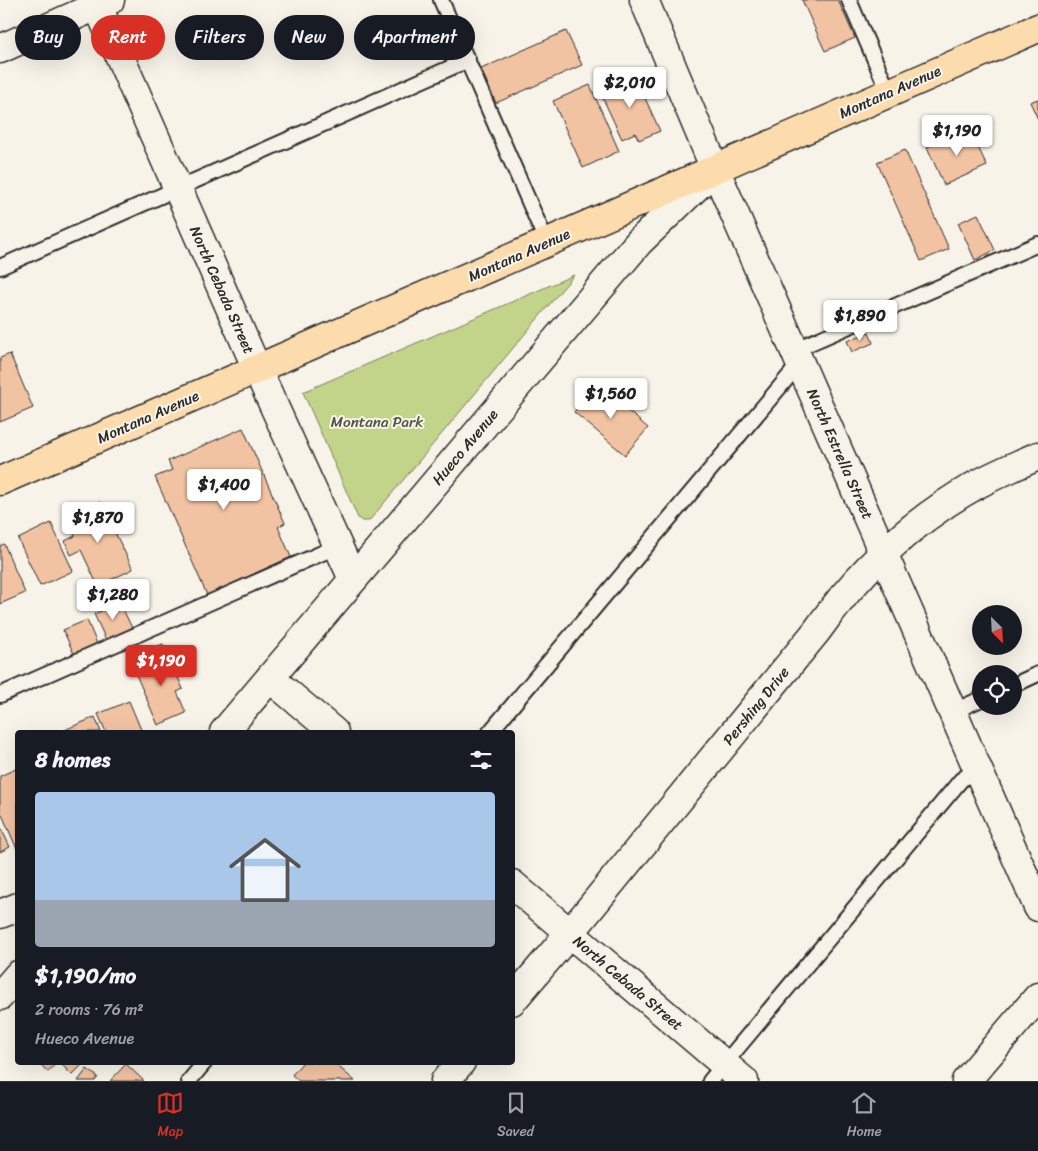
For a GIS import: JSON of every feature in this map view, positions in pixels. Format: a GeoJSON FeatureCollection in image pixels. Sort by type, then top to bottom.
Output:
{"type":"FeatureCollection","features":[{"type":"Feature","properties":{"kind":"main road","name":"Montana Avenue"},"geometry":{"type":"LineString","coordinates":[[0,481],[1038,28]]}},
{"type":"Feature","properties":{"kind":"street","name":"North Estrella Street"},"geometry":{"type":"LineString","coordinates":[[644,0],[715,169],[952,712],[1036,896]]}},
{"type":"Feature","properties":{"kind":"street"},"geometry":{"type":"LineString","coordinates":[[0,49],[101,2]]}},
{"type":"Feature","properties":{"kind":"street","name":"North Cebada Street"},"geometry":{"type":"LineString","coordinates":[[101,2],[177,188],[353,579]]}},
{"type":"Feature","properties":{"kind":"street","name":"Hueco Avenue"},"geometry":{"type":"LineString","coordinates":[[226,730],[639,242],[715,169]]}},
{"type":"Feature","properties":{"kind":"street","name":"Pershing Drive"},"geometry":{"type":"LineString","coordinates":[[515,997],[816,632],[831,610],[865,572],[915,526],[951,500],[976,485],[1038,456]]}},
{"type":"Feature","properties":{"kind":"street"},"geometry":{"type":"LineString","coordinates":[[270,678],[332,730]]}},
{"type":"Feature","properties":{"kind":"street","name":"North Cebada Street"},"geometry":{"type":"LineString","coordinates":[[515,887],[570,933],[726,1075]]}},
{"type":"Feature","properties":{"kind":"street"},"geometry":{"type":"LineString","coordinates":[[0,914],[15,908]]}},
{"type":"Feature","properties":{"kind":"street"},"geometry":{"type":"LineString","coordinates":[[0,996],[15,978]]}},
{"type":"Feature","properties":{"kind":"street"},"geometry":{"type":"LineString","coordinates":[[966,1081],[1038,997]]}},
{"type":"Feature","properties":{"kind":"street"},"geometry":{"type":"LineString","coordinates":[[445,1081],[458,1065]]}},
{"type":"Feature","properties":{"kind":"lane"},"geometry":{"type":"LineString","coordinates":[[441,0],[448,15]]}},
{"type":"Feature","properties":{"kind":"lane"},"geometry":{"type":"LineString","coordinates":[[849,0],[889,93]]}},
{"type":"Feature","properties":{"kind":"lane"},"geometry":{"type":"LineString","coordinates":[[0,267],[468,60],[547,243]]}},
{"type":"Feature","properties":{"kind":"lane"},"geometry":{"type":"LineString","coordinates":[[492,730],[797,356],[1038,244]]}},
{"type":"Feature","properties":{"kind":"lane"},"geometry":{"type":"LineString","coordinates":[[0,695],[338,546]]}},
{"type":"Feature","properties":{"kind":"lane"},"geometry":{"type":"LineString","coordinates":[[1022,681],[1038,674]]}},
{"type":"Feature","properties":{"kind":"lane"},"geometry":{"type":"LineString","coordinates":[[952,712],[972,703]]}},
{"type":"Feature","properties":{"kind":"lane"},"geometry":{"type":"LineString","coordinates":[[726,1075],[961,780],[978,769]]}},
{"type":"Feature","properties":{"kind":"lane"},"geometry":{"type":"LineString","coordinates":[[189,1081],[202,1065]]}},
{"type":"Feature","properties":{"kind":"green space","name":"Montana Park"},"geometry":{"type":"Polygon","coordinates":[[[574,275],[369,521],[362,521],[358,518],[303,392],[574,275]]]}},
{"type":"Feature","properties":{"kind":"building"},"geometry":{"type":"Polygon","coordinates":[[[802,0],[838,0],[855,38],[825,51],[802,0]]]}},
{"type":"Feature","properties":{"kind":"building"},"geometry":{"type":"Polygon","coordinates":[[[566,31],[582,65],[496,103],[481,69],[566,31]]]}},
{"type":"Feature","properties":{"kind":"building"},"geometry":{"type":"Polygon","coordinates":[[[634,74],[660,131],[639,140],[635,133],[622,139],[599,90],[634,74]]]}},
{"type":"Feature","properties":{"kind":"building"},"geometry":{"type":"Polygon","coordinates":[[[590,85],[619,151],[583,168],[553,101],[590,85]]]}},
{"type":"Feature","properties":{"kind":"building"},"geometry":{"type":"Polygon","coordinates":[[[1038,99],[1038,119],[1030,102],[1038,99]]]}},
{"type":"Feature","properties":{"kind":"building"},"geometry":{"type":"Polygon","coordinates":[[[969,128],[987,166],[944,185],[927,147],[969,128]]]}},
{"type":"Feature","properties":{"kind":"building"},"geometry":{"type":"Polygon","coordinates":[[[905,150],[949,249],[921,261],[877,162],[905,150]]]}},
{"type":"Feature","properties":{"kind":"building"},"geometry":{"type":"Polygon","coordinates":[[[978,214],[995,250],[975,260],[958,223],[978,214]]]}},
{"type":"Feature","properties":{"kind":"building"},"geometry":{"type":"Polygon","coordinates":[[[869,332],[873,343],[852,352],[847,341],[869,332]]]}},
{"type":"Feature","properties":{"kind":"building"},"geometry":{"type":"Polygon","coordinates":[[[10,354],[33,408],[0,422],[0,358],[10,354]]]}},
{"type":"Feature","properties":{"kind":"building"},"geometry":{"type":"Polygon","coordinates":[[[598,385],[648,428],[625,455],[574,412],[598,385]]]}},
{"type":"Feature","properties":{"kind":"building"},"geometry":{"type":"Polygon","coordinates":[[[243,428],[285,523],[278,527],[291,557],[207,595],[155,477],[172,470],[168,461],[243,428]]]}},
{"type":"Feature","properties":{"kind":"building"},"geometry":{"type":"Polygon","coordinates":[[[100,502],[133,569],[98,586],[81,550],[71,555],[65,541],[75,536],[67,518],[100,502]]]}},
{"type":"Feature","properties":{"kind":"building"},"geometry":{"type":"Polygon","coordinates":[[[51,523],[73,571],[40,586],[18,539],[51,523]]]}},
{"type":"Feature","properties":{"kind":"building"},"geometry":{"type":"Polygon","coordinates":[[[4,544],[25,593],[0,604],[0,546],[4,544]]]}},
{"type":"Feature","properties":{"kind":"building"},"geometry":{"type":"Polygon","coordinates":[[[120,603],[132,628],[106,640],[94,614],[120,603]]]}},
{"type":"Feature","properties":{"kind":"building"},"geometry":{"type":"Polygon","coordinates":[[[87,620],[97,644],[74,654],[63,630],[87,620]]]}},
{"type":"Feature","properties":{"kind":"building"},"geometry":{"type":"Polygon","coordinates":[[[163,644],[183,689],[177,692],[186,713],[158,725],[134,670],[156,661],[151,649],[163,644]]]}},
{"type":"Feature","properties":{"kind":"building"},"geometry":{"type":"Polygon","coordinates":[[[129,701],[141,730],[105,730],[98,714],[129,701]]]}},
{"type":"Feature","properties":{"kind":"building"},"geometry":{"type":"Polygon","coordinates":[[[95,717],[100,730],[65,730],[95,717]]]}},
{"type":"Feature","properties":{"kind":"building"},"geometry":{"type":"Polygon","coordinates":[[[15,769],[15,844],[0,810],[0,776],[15,769]]]}},
{"type":"Feature","properties":{"kind":"building"},"geometry":{"type":"Polygon","coordinates":[[[0,826],[10,847],[0,852],[0,826]]]}},
{"type":"Feature","properties":{"kind":"building"},"geometry":{"type":"Polygon","coordinates":[[[41,1065],[54,1065],[48,1072],[41,1065]]]}},
{"type":"Feature","properties":{"kind":"building"},"geometry":{"type":"Polygon","coordinates":[[[62,1065],[82,1065],[72,1075],[62,1065]]]}},
{"type":"Feature","properties":{"kind":"building"},"geometry":{"type":"Polygon","coordinates":[[[127,1065],[144,1081],[110,1081],[127,1065]]]}},
{"type":"Feature","properties":{"kind":"building"},"geometry":{"type":"Polygon","coordinates":[[[300,1065],[336,1065],[355,1081],[299,1081],[292,1075],[300,1065]]]}},
{"type":"Feature","properties":{"kind":"building"},"geometry":{"type":"Polygon","coordinates":[[[87,1069],[98,1077],[95,1081],[78,1081],[87,1069]]]}}]}
